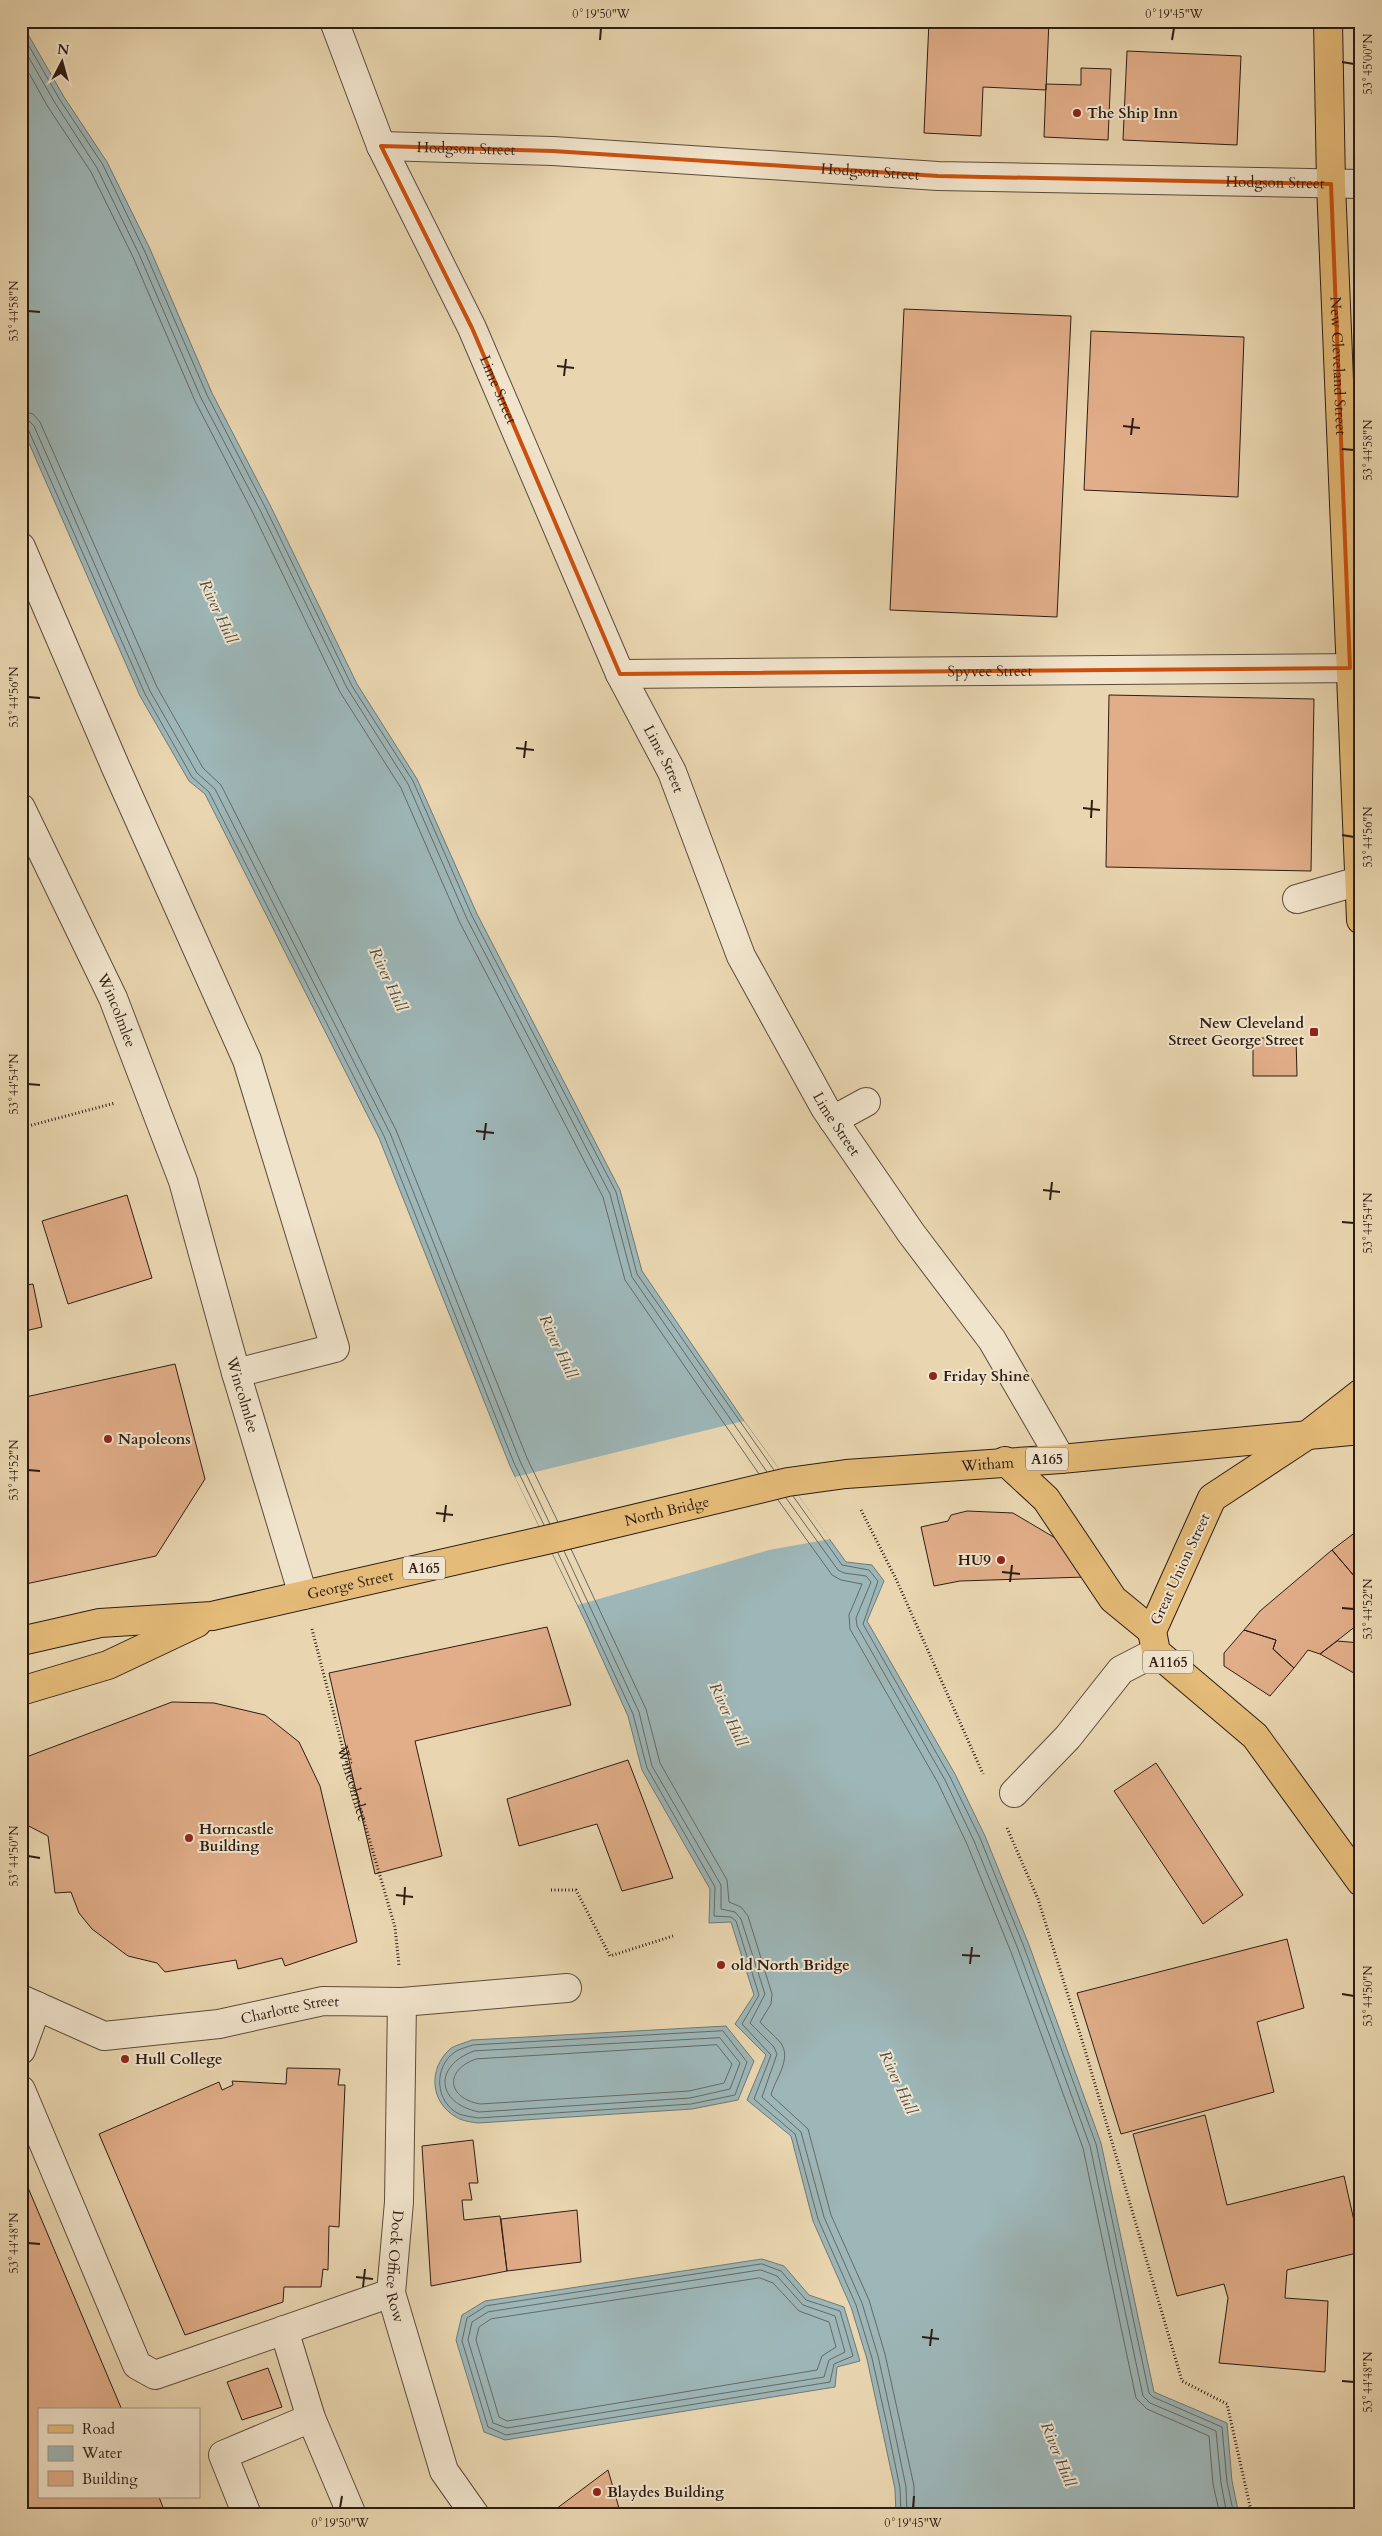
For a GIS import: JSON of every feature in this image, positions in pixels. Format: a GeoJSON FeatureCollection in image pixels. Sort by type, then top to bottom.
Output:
{"type":"FeatureCollection","features":[{"type":"Feature","properties":{"kind":"main road","name":"New Cleveland Street"},"geometry":{"type":"LineString","coordinates":[[1328,21],[1331,184],[1355,668],[1361,920]]}},
{"type":"Feature","properties":{"kind":"main road","name":"A1165"},"geometry":{"type":"LineString","coordinates":[[1306,1436],[1361,1393]]}},
{"type":"Feature","properties":{"kind":"main road","name":"Witham"},"geometry":{"type":"LineString","coordinates":[[788,1482],[846,1474],[1005,1461],[1061,1459],[1361,1430]]}},
{"type":"Feature","properties":{"kind":"main road","name":"Witham"},"geometry":{"type":"LineString","coordinates":[[1306,1436],[1361,1436]]}},
{"type":"Feature","properties":{"kind":"main road","name":"Great Union Street"},"geometry":{"type":"LineString","coordinates":[[1154,1641],[1212,1498],[1306,1436]]}},
{"type":"Feature","properties":{"kind":"main road","name":"A1165"},"geometry":{"type":"LineString","coordinates":[[1005,1461],[1046,1499],[1113,1598],[1154,1641],[1255,1736],[1361,1882]]}},
{"type":"Feature","properties":{"kind":"main road","name":"North Bridge"},"geometry":{"type":"LineString","coordinates":[[546,1540],[788,1482]]}},
{"type":"Feature","properties":{"kind":"main road","name":"George Street"},"geometry":{"type":"LineString","coordinates":[[21,1641],[100,1623],[212,1616],[546,1540]]}},
{"type":"Feature","properties":{"kind":"main road","name":"George Street"},"geometry":{"type":"LineString","coordinates":[[21,1691],[108,1665],[212,1616]]}},
{"type":"Feature","properties":{"kind":"street","name":"Lime Street"},"geometry":{"type":"LineString","coordinates":[[334,21],[380,146],[472,328],[620,674],[672,772],[741,956],[833,1120],[911,1233],[992,1340],[1061,1459]]}},
{"type":"Feature","properties":{"kind":"street","name":"Hodgson Street"},"geometry":{"type":"LineString","coordinates":[[380,146],[553,151],[938,176],[1361,184]]}},
{"type":"Feature","properties":{"kind":"street"},"geometry":{"type":"LineString","coordinates":[[21,547],[116,768],[247,1060],[335,1348],[236,1373]]}},
{"type":"Feature","properties":{"kind":"street","name":"Spyvee Street"},"geometry":{"type":"LineString","coordinates":[[620,674],[1355,668]]}},
{"type":"Feature","properties":{"kind":"street","name":"Wincolmlee"},"geometry":{"type":"LineString","coordinates":[[21,808],[113,998],[183,1181],[236,1373],[303,1595]]}},
{"type":"Feature","properties":{"kind":"street"},"geometry":{"type":"LineString","coordinates":[[1297,899],[1359,882]]}},
{"type":"Feature","properties":{"kind":"street"},"geometry":{"type":"LineString","coordinates":[[833,1120],[866,1102]]}},
{"type":"Feature","properties":{"kind":"street"},"geometry":{"type":"LineString","coordinates":[[1014,1793],[1068,1737],[1121,1670],[1154,1641]]}},
{"type":"Feature","properties":{"kind":"street","name":"Charlotte Street"},"geometry":{"type":"LineString","coordinates":[[29,2002],[104,2036],[219,2024],[323,2001],[402,2002],[567,1988]]}},
{"type":"Feature","properties":{"kind":"street"},"geometry":{"type":"LineString","coordinates":[[21,2050],[29,2002]]}},
{"type":"Feature","properties":{"kind":"street","name":"Dock Office Row"},"geometry":{"type":"LineString","coordinates":[[402,2002],[399,2202],[391,2292],[444,2471],[475,2515]]}},
{"type":"Feature","properties":{"kind":"street"},"geometry":{"type":"LineString","coordinates":[[21,2090],[137,2365],[155,2375],[391,2292]]}},
{"type":"Feature","properties":{"kind":"street"},"geometry":{"type":"LineString","coordinates":[[284,2330],[311,2418],[352,2515]]}},
{"type":"Feature","properties":{"kind":"street"},"geometry":{"type":"LineString","coordinates":[[247,2515],[223,2455],[311,2418]]}},
{"type":"Feature","properties":{"kind":"path"},"geometry":{"type":"LineString","coordinates":[[21,1128],[149,1094]]}},
{"type":"Feature","properties":{"kind":"path"},"geometry":{"type":"LineString","coordinates":[[846,1474],[987,1782]]}},
{"type":"Feature","properties":{"kind":"path","name":"Wincolmlee"},"geometry":{"type":"LineString","coordinates":[[303,1595],[344,1753],[394,1927],[402,2002]]}},
{"type":"Feature","properties":{"kind":"path"},"geometry":{"type":"LineString","coordinates":[[1007,1826],[1038,1899],[1085,2050],[1182,2380],[1227,2404],[1252,2515]]}},
{"type":"Feature","properties":{"kind":"path"},"geometry":{"type":"LineString","coordinates":[[551,1890],[576,1890],[610,1956],[674,1936]]}},
{"type":"Feature","properties":{"kind":"highlighted area"},"geometry":{"type":"Polygon","coordinates":[[[381,146],[553,151],[938,176],[1331,184],[1350,668],[620,674],[472,328],[381,146]]]}},
{"type":"Feature","properties":{"kind":"water","name":"River Hull"},"geometry":{"type":"Polygon","coordinates":[[[21,22],[64,97],[107,162],[150,249],[212,393],[270,505],[357,684],[417,779],[477,914],[620,1190],[642,1271],[744,1421],[846,1562],[872,1565],[884,1581],[867,1621],[955,1774],[985,1836],[1029,1945],[1101,2143],[1154,2392],[1227,2423],[1232,2481],[1239,2515],[896,2515],[895,2489],[867,2359],[851,2307],[813,2221],[791,2136],[747,2100],[766,2055],[735,2024],[754,1995],[731,1922],[709,1923],[710,1889],[642,1770],[628,1716],[586,1623],[510,1466],[379,1138],[205,794],[189,781],[140,696],[21,425],[21,22]]]}},
{"type":"Feature","properties":{"kind":"water"},"geometry":{"type":"Polygon","coordinates":[[[726,2026],[754,2061],[738,2100],[692,2109],[478,2123],[456,2117],[447,2111],[441,2103],[435,2085],[435,2075],[443,2057],[450,2049],[472,2040],[726,2026]]]}},
{"type":"Feature","properties":{"kind":"water"},"geometry":{"type":"Polygon","coordinates":[[[762,2259],[784,2266],[809,2295],[844,2307],[860,2361],[837,2367],[835,2387],[505,2440],[484,2432],[456,2340],[462,2315],[485,2301],[762,2259]]]}},
{"type":"Feature","properties":{"kind":"pier"},"geometry":{"type":"Polygon","coordinates":[[[744,1421],[830,1539],[769,1550],[578,1605],[515,1477],[744,1421]]]}},
{"type":"Feature","properties":{"kind":"building"},"geometry":{"type":"Polygon","coordinates":[[[929,21],[1049,21],[1046,90],[983,87],[981,136],[924,133],[929,21]]]}},
{"type":"Feature","properties":{"kind":"building"},"geometry":{"type":"Polygon","coordinates":[[[1127,51],[1241,56],[1237,145],[1123,140],[1127,51]]]}},
{"type":"Feature","properties":{"kind":"building","name":"The Ship Inn"},"geometry":{"type":"Polygon","coordinates":[[[1081,68],[1111,69],[1108,140],[1044,137],[1046,84],[1081,85],[1081,68]]]}},
{"type":"Feature","properties":{"kind":"building"},"geometry":{"type":"Polygon","coordinates":[[[904,309],[1071,316],[1057,617],[890,610],[904,309]]]}},
{"type":"Feature","properties":{"kind":"building"},"geometry":{"type":"Polygon","coordinates":[[[1091,331],[1244,337],[1238,497],[1084,490],[1091,331]]]}},
{"type":"Feature","properties":{"kind":"building"},"geometry":{"type":"Polygon","coordinates":[[[1109,695],[1314,699],[1311,871],[1106,867],[1109,695]]]}},
{"type":"Feature","properties":{"kind":"building"},"geometry":{"type":"Polygon","coordinates":[[[1253,1038],[1296,1038],[1297,1076],[1253,1076],[1253,1038]]]}},
{"type":"Feature","properties":{"kind":"building"},"geometry":{"type":"Polygon","coordinates":[[[127,1195],[152,1278],[68,1304],[42,1221],[127,1195]]]}},
{"type":"Feature","properties":{"kind":"building"},"geometry":{"type":"Polygon","coordinates":[[[33,1284],[42,1327],[21,1332],[21,1286],[33,1284]]]}},
{"type":"Feature","properties":{"kind":"building","name":"Napoleons"},"geometry":{"type":"Polygon","coordinates":[[[175,1364],[205,1479],[156,1556],[21,1585],[21,1398],[175,1364]]]}},
{"type":"Feature","properties":{"kind":"building","name":"HU9"},"geometry":{"type":"Polygon","coordinates":[[[967,1511],[1013,1513],[1062,1542],[1085,1577],[960,1581],[934,1586],[921,1527],[948,1521],[951,1515],[967,1511]]]}},
{"type":"Feature","properties":{"kind":"building"},"geometry":{"type":"Polygon","coordinates":[[[1361,1528],[1361,1584],[1332,1550],[1361,1528]]]}},
{"type":"Feature","properties":{"kind":"building"},"geometry":{"type":"Polygon","coordinates":[[[1332,1550],[1361,1584],[1361,1622],[1320,1654],[1308,1650],[1294,1668],[1273,1649],[1276,1640],[1244,1630],[1260,1611],[1332,1550]]]}},
{"type":"Feature","properties":{"kind":"building"},"geometry":{"type":"Polygon","coordinates":[[[547,1627],[571,1705],[415,1741],[442,1856],[375,1874],[329,1673],[547,1627]]]}},
{"type":"Feature","properties":{"kind":"building"},"geometry":{"type":"Polygon","coordinates":[[[1244,1630],[1276,1640],[1273,1649],[1294,1668],[1270,1696],[1224,1666],[1224,1653],[1244,1630]]]}},
{"type":"Feature","properties":{"kind":"building"},"geometry":{"type":"Polygon","coordinates":[[[1337,1641],[1361,1643],[1361,1677],[1320,1654],[1337,1641]]]}},
{"type":"Feature","properties":{"kind":"building","name":"Horncastle Building"},"geometry":{"type":"Polygon","coordinates":[[[172,1702],[214,1703],[265,1715],[299,1742],[320,1786],[357,1942],[285,1966],[282,1958],[238,1969],[236,1960],[165,1972],[157,1963],[128,1956],[92,1929],[79,1913],[71,1892],[55,1893],[48,1836],[21,1822],[21,1759],[172,1702]]]}},
{"type":"Feature","properties":{"kind":"building"},"geometry":{"type":"Polygon","coordinates":[[[628,1760],[673,1878],[622,1891],[597,1824],[519,1846],[507,1799],[628,1760]]]}},
{"type":"Feature","properties":{"kind":"building"},"geometry":{"type":"Polygon","coordinates":[[[1156,1763],[1243,1895],[1203,1924],[1114,1791],[1156,1763]]]}},
{"type":"Feature","properties":{"kind":"building"},"geometry":{"type":"Polygon","coordinates":[[[1287,1939],[1304,2008],[1257,2022],[1274,2092],[1121,2134],[1077,1993],[1287,1939]]]}},
{"type":"Feature","properties":{"kind":"building"},"geometry":{"type":"Polygon","coordinates":[[[287,2068],[340,2069],[338,2085],[345,2085],[339,2227],[329,2226],[328,2270],[323,2269],[321,2287],[284,2287],[283,2302],[185,2335],[99,2134],[219,2082],[222,2090],[233,2085],[232,2081],[286,2084],[287,2068]]]}},
{"type":"Feature","properties":{"kind":"building"},"geometry":{"type":"Polygon","coordinates":[[[1205,2115],[1227,2205],[1344,2176],[1361,2252],[1287,2270],[1285,2298],[1328,2301],[1325,2372],[1219,2363],[1228,2298],[1224,2284],[1177,2296],[1133,2134],[1205,2115]]]}},
{"type":"Feature","properties":{"kind":"building"},"geometry":{"type":"Polygon","coordinates":[[[473,2140],[478,2183],[469,2183],[472,2200],[462,2200],[464,2220],[500,2216],[507,2271],[431,2286],[422,2146],[473,2140]]]}},
{"type":"Feature","properties":{"kind":"building"},"geometry":{"type":"Polygon","coordinates":[[[21,2171],[121,2408],[38,2408],[38,2498],[159,2498],[166,2515],[21,2515],[21,2171]]]}},
{"type":"Feature","properties":{"kind":"building"},"geometry":{"type":"Polygon","coordinates":[[[577,2210],[581,2262],[507,2271],[501,2219],[577,2210]]]}},
{"type":"Feature","properties":{"kind":"building"},"geometry":{"type":"Polygon","coordinates":[[[268,2368],[282,2407],[242,2420],[227,2382],[268,2368]]]}},
{"type":"Feature","properties":{"kind":"building","name":"Blaydes Building"},"geometry":{"type":"Polygon","coordinates":[[[608,2470],[621,2515],[548,2515],[608,2470]]]}},
{"type":"Feature","properties":{"kind":"place","name":"The Ship Inn"},"geometry":{"type":"Point","coordinates":[1077,113]}},
{"type":"Feature","properties":{"kind":"place","name":"New Cleveland Street George Street"},"geometry":{"type":"Point","coordinates":[1314,1032]}},
{"type":"Feature","properties":{"kind":"place","name":"Friday Shine"},"geometry":{"type":"Point","coordinates":[933,1376]}},
{"type":"Feature","properties":{"kind":"place","name":"Napoleons"},"geometry":{"type":"Point","coordinates":[108,1439]}},
{"type":"Feature","properties":{"kind":"place","name":"HU9"},"geometry":{"type":"Point","coordinates":[1001,1560]}},
{"type":"Feature","properties":{"kind":"place","name":"Horncastle Building"},"geometry":{"type":"Point","coordinates":[189,1838]}},
{"type":"Feature","properties":{"kind":"place","name":"old North Bridge"},"geometry":{"type":"Point","coordinates":[721,1965]}},
{"type":"Feature","properties":{"kind":"place","name":"Hull College"},"geometry":{"type":"Point","coordinates":[125,2059]}},
{"type":"Feature","properties":{"kind":"place","name":"Blaydes Building"},"geometry":{"type":"Point","coordinates":[597,2492]}}]}
